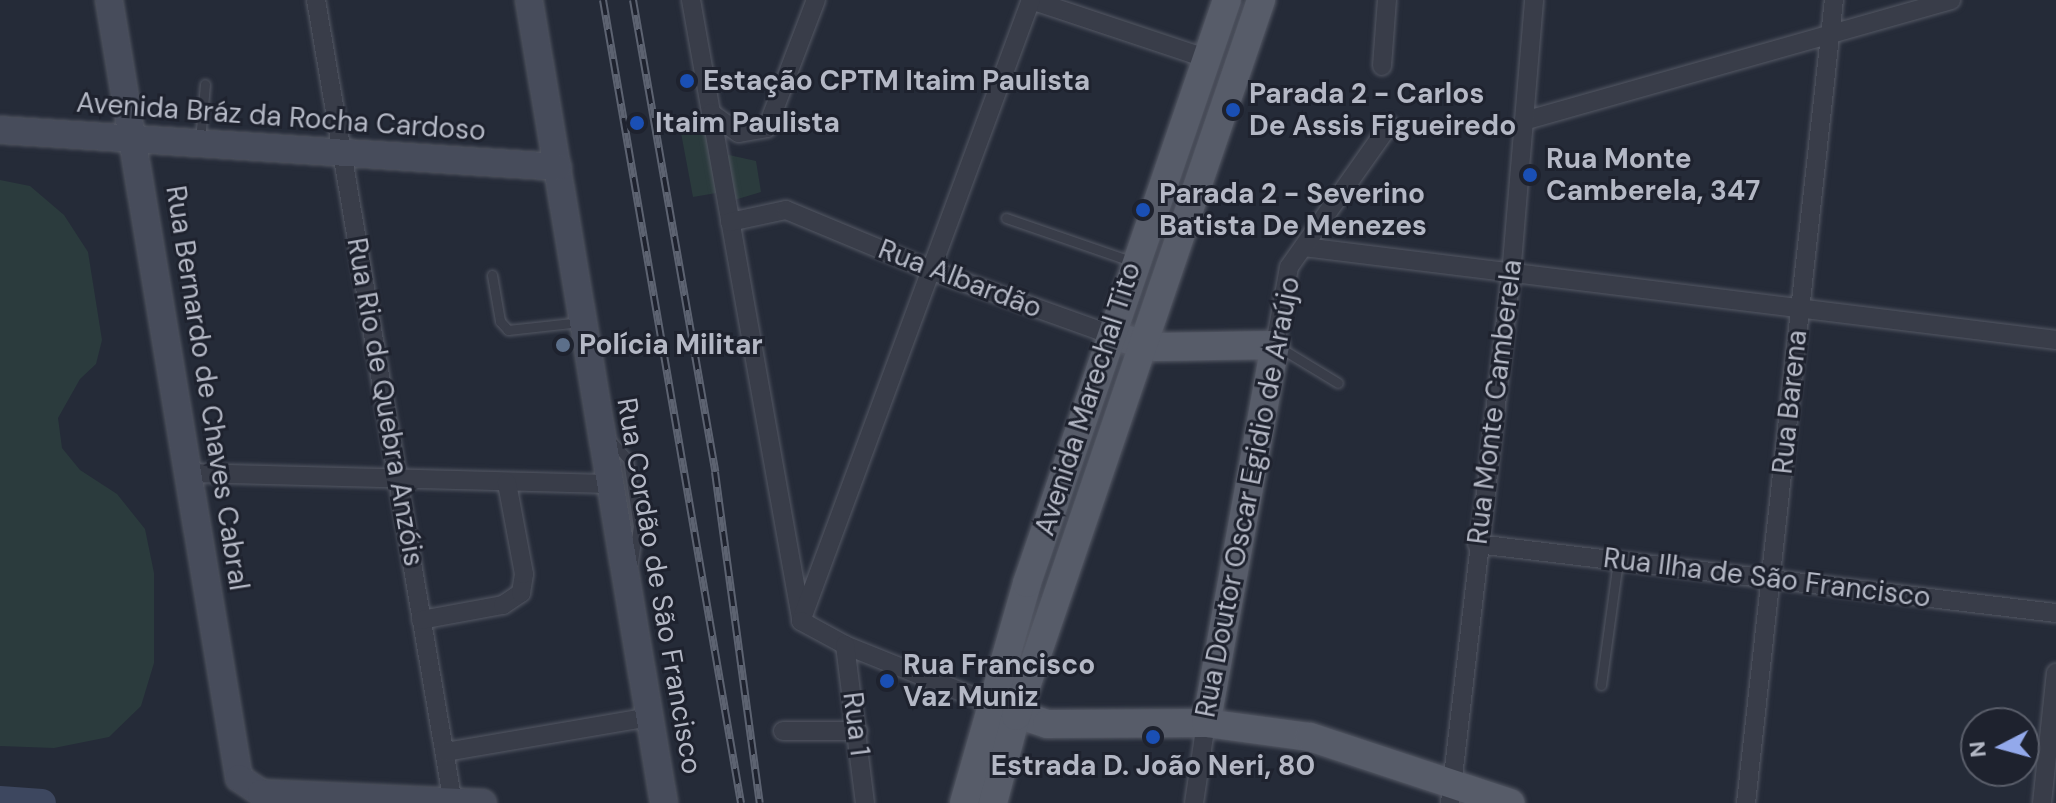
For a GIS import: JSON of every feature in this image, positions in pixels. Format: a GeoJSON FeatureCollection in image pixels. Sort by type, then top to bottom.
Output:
{"type":"FeatureCollection","features":[{"type":"Feature","properties":{"kind":"main road","name":"Avenida Marechal Tito"},"geometry":{"type":"LineString","coordinates":[[964,803],[989,703],[1109,334],[1227,0]]}},
{"type":"Feature","properties":{"kind":"main road","name":"Avenida Marechal Tito"},"geometry":{"type":"LineString","coordinates":[[993,803],[1016,716],[1155,302],[1261,0]]}},
{"type":"Feature","properties":{"kind":"main road"},"geometry":{"type":"LineString","coordinates":[[1155,302],[1170,325],[1192,343]]}},
{"type":"Feature","properties":{"kind":"main road","name":"Rua Albardão"},"geometry":{"type":"LineString","coordinates":[[1109,334],[1141,344],[1275,345]]}},
{"type":"Feature","properties":{"kind":"main road","name":"Rua Doutor Oscar Egidio de Araújo"},"geometry":{"type":"LineString","coordinates":[[1206,723],[1275,345]]}},
{"type":"Feature","properties":{"kind":"main road"},"geometry":{"type":"LineString","coordinates":[[989,703],[1016,716],[1074,726],[1206,723],[1310,737],[1452,794],[1510,803]]}},
{"type":"Feature","properties":{"kind":"street","name":"Rua Bernardo de Chaves Cabral"},"geometry":{"type":"LineString","coordinates":[[109,0],[190,473],[237,771],[245,784],[261,793],[453,802]]}},
{"type":"Feature","properties":{"kind":"street","name":"Rua Rio de Quebra Anzóis"},"geometry":{"type":"LineString","coordinates":[[316,0],[453,802]]}},
{"type":"Feature","properties":{"kind":"street","name":"Rua Cordão de São Francisco"},"geometry":{"type":"LineString","coordinates":[[529,0],[664,803]]}},
{"type":"Feature","properties":{"kind":"street"},"geometry":{"type":"LineString","coordinates":[[691,0],[801,621]]}},
{"type":"Feature","properties":{"kind":"street"},"geometry":{"type":"LineString","coordinates":[[711,113],[749,134],[773,122],[816,0]]}},
{"type":"Feature","properties":{"kind":"street"},"geometry":{"type":"LineString","coordinates":[[801,621],[1031,0],[1205,58]]}},
{"type":"Feature","properties":{"kind":"street"},"geometry":{"type":"LineString","coordinates":[[1382,66],[1387,0]]}},
{"type":"Feature","properties":{"kind":"street","name":"Rua Monte Camberela"},"geometry":{"type":"LineString","coordinates":[[1452,794],[1477,544],[1511,275],[1534,0]]}},
{"type":"Feature","properties":{"kind":"street","name":"Rua Barena"},"geometry":{"type":"LineString","coordinates":[[1746,803],[1834,0]]}},
{"type":"Feature","properties":{"kind":"street"},"geometry":{"type":"LineString","coordinates":[[1524,121],[1951,0]]}},
{"type":"Feature","properties":{"kind":"street","name":"Rua Doutor Oscar Egidio de Araújo"},"geometry":{"type":"LineString","coordinates":[[1275,345],[1285,280],[1304,247],[1389,125]]}},
{"type":"Feature","properties":{"kind":"street","name":"Avenida Bráz da Rocha Cardoso"},"geometry":{"type":"LineString","coordinates":[[0,130],[558,167]]}},
{"type":"Feature","properties":{"kind":"street","name":"Rua Albardão"},"geometry":{"type":"LineString","coordinates":[[730,222],[786,210],[930,270],[1109,334]]}},
{"type":"Feature","properties":{"kind":"street"},"geometry":{"type":"LineString","coordinates":[[1304,247],[1800,311],[2056,340]]}},
{"type":"Feature","properties":{"kind":"street"},"geometry":{"type":"LineString","coordinates":[[190,473],[609,484]]}},
{"type":"Feature","properties":{"kind":"street"},"geometry":{"type":"LineString","coordinates":[[421,620],[503,605],[521,593],[524,574],[507,483]]}},
{"type":"Feature","properties":{"kind":"street","name":"Rua Ilha de São Francisco"},"geometry":{"type":"LineString","coordinates":[[1477,544],[2056,613]]}},
{"type":"Feature","properties":{"kind":"street"},"geometry":{"type":"LineString","coordinates":[[801,621],[845,645],[989,703]]}},
{"type":"Feature","properties":{"kind":"street","name":"Rua 1"},"geometry":{"type":"LineString","coordinates":[[845,645],[865,803]]}},
{"type":"Feature","properties":{"kind":"street"},"geometry":{"type":"LineString","coordinates":[[2042,803],[2056,673]]}},
{"type":"Feature","properties":{"kind":"street"},"geometry":{"type":"LineString","coordinates":[[445,752],[649,717]]}},
{"type":"Feature","properties":{"kind":"street","name":"Rua Doutor Oscar Egidio de Araújo"},"geometry":{"type":"LineString","coordinates":[[1194,803],[1206,723]]}},
{"type":"Feature","properties":{"kind":"street"},"geometry":{"type":"LineString","coordinates":[[783,731],[858,731]]}},
{"type":"Feature","properties":{"kind":"street"},"geometry":{"type":"LineString","coordinates":[[453,802],[483,803]]}},
{"type":"Feature","properties":{"kind":"lane"},"geometry":{"type":"LineString","coordinates":[[200,144],[205,84]]}},
{"type":"Feature","properties":{"kind":"lane"},"geometry":{"type":"LineString","coordinates":[[1006,218],[1134,262]]}},
{"type":"Feature","properties":{"kind":"lane"},"geometry":{"type":"LineString","coordinates":[[492,275],[500,321],[508,330],[583,322]]}},
{"type":"Feature","properties":{"kind":"lane"},"geometry":{"type":"LineString","coordinates":[[1275,345],[1338,383]]}},
{"type":"Feature","properties":{"kind":"lane"},"geometry":{"type":"LineString","coordinates":[[601,433],[623,448],[633,488],[638,545],[627,588]]}},
{"type":"Feature","properties":{"kind":"lane"},"geometry":{"type":"LineString","coordinates":[[1601,685],[1618,561]]}},
{"type":"Feature","properties":{"kind":"shaded area"},"geometry":{"type":"Polygon","coordinates":[[[710,116],[720,153],[756,161],[761,192],[731,201],[722,192],[693,197],[679,122],[710,116]]]}},
{"type":"Feature","properties":{"kind":"shaded area"},"geometry":{"type":"Polygon","coordinates":[[[0,180],[30,186],[64,215],[88,252],[102,340],[96,364],[80,379],[58,418],[62,448],[80,470],[117,494],[145,529],[154,573],[154,663],[141,706],[109,737],[54,748],[0,746],[0,180]]]}},
{"type":"Feature","properties":{"kind":"waterway"},"geometry":{"type":"LineString","coordinates":[[0,800],[42,803]]}},
{"type":"Feature","properties":{"kind":"railway"},"geometry":{"type":"LineString","coordinates":[[603,0],[741,803]]}},
{"type":"Feature","properties":{"kind":"railway"},"geometry":{"type":"LineString","coordinates":[[633,0],[715,472],[760,803]]}},
{"type":"Feature","properties":{"kind":"place","name":"Estação CPTM Itaim Paulista"},"geometry":{"type":"Point","coordinates":[687,81]}},
{"type":"Feature","properties":{"kind":"place","name":"Parada 2 - Carlos De Assis Figueiredo"},"geometry":{"type":"Point","coordinates":[1233,110]}},
{"type":"Feature","properties":{"kind":"place","name":"Itaim Paulista"},"geometry":{"type":"Point","coordinates":[637,123]}},
{"type":"Feature","properties":{"kind":"place","name":"Rua Monte Camberela, 347"},"geometry":{"type":"Point","coordinates":[1530,175]}},
{"type":"Feature","properties":{"kind":"place","name":"Parada 2 - Severino Batista De Menezes"},"geometry":{"type":"Point","coordinates":[1143,210]}},
{"type":"Feature","properties":{"kind":"place","name":"Polícia Militar"},"geometry":{"type":"Point","coordinates":[563,345]}},
{"type":"Feature","properties":{"kind":"place","name":"Rua Francisco Vaz Muniz"},"geometry":{"type":"Point","coordinates":[887,681]}},
{"type":"Feature","properties":{"kind":"place","name":"Estrada D. João Neri, 80"},"geometry":{"type":"Point","coordinates":[1153,737]}}]}
